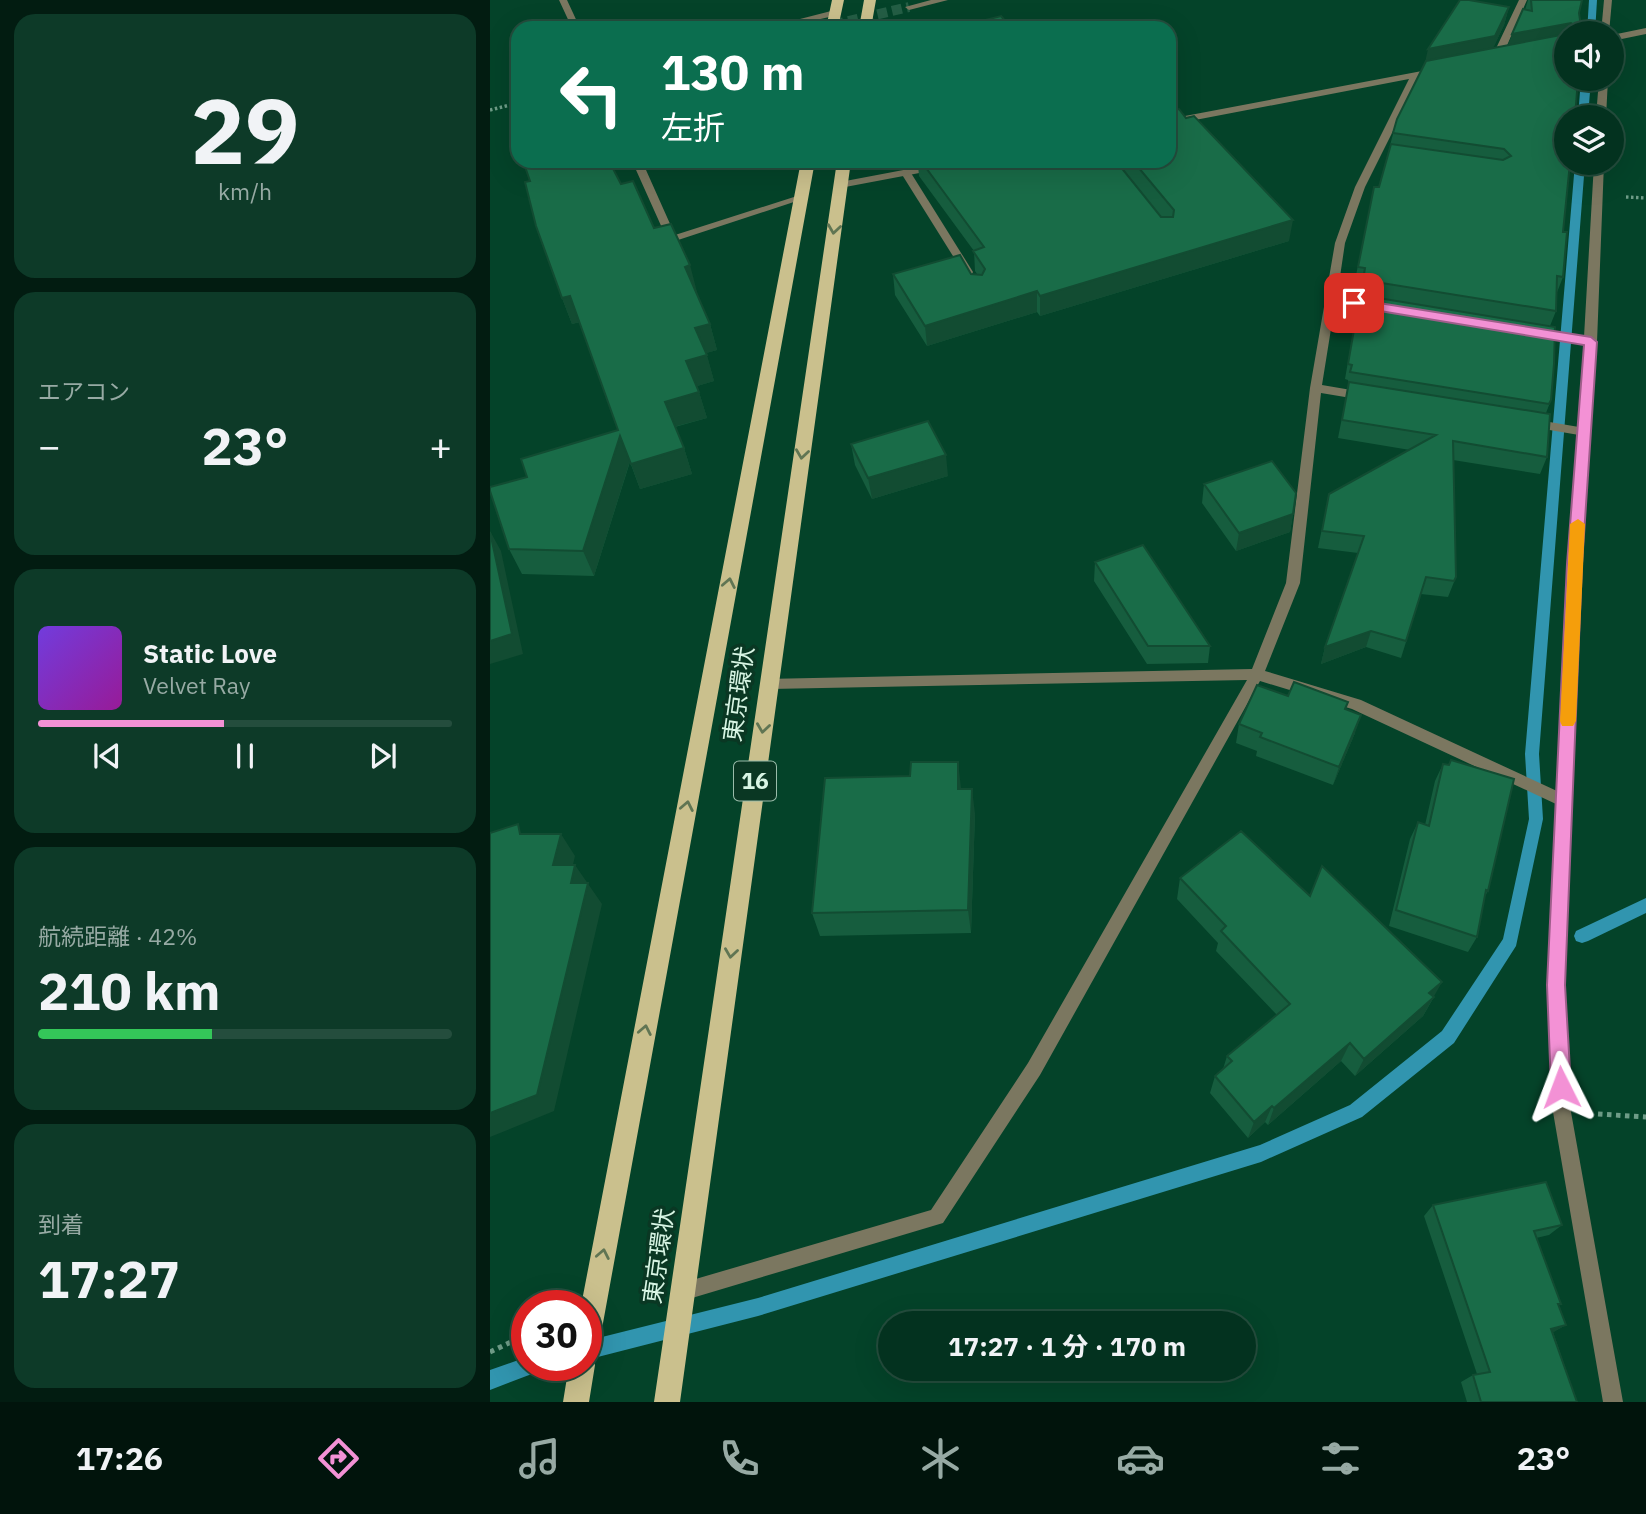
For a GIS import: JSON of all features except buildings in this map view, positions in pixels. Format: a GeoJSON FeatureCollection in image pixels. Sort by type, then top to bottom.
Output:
{"type":"FeatureCollection","features":[{"type":"Feature","properties":{"kind":"highway"},"geometry":{"type":"LineString","coordinates":[[833,21],[838,0]]}},
{"type":"Feature","properties":{"kind":"highway"},"geometry":{"type":"LineString","coordinates":[[867,21],[872,0]]}},
{"type":"Feature","properties":{"kind":"highway","name":"東京環状"},"geometry":{"type":"LineString","coordinates":[[596,1290],[807,168]]}},
{"type":"Feature","properties":{"kind":"highway","name":"東京環状"},"geometry":{"type":"LineString","coordinates":[[667,1402],[843,168]]}},
{"type":"Feature","properties":{"kind":"highway"},"geometry":{"type":"LineString","coordinates":[[576,1402],[579,1381]]}},
{"type":"Feature","properties":{"kind":"street"},"geometry":{"type":"LineString","coordinates":[[563,0],[573,21]]}},
{"type":"Feature","properties":{"kind":"street"},"geometry":{"type":"LineString","coordinates":[[909,7],[944,0]]}},
{"type":"Feature","properties":{"kind":"street"},"geometry":{"type":"LineString","coordinates":[[1496,60],[1523,0]]}},
{"type":"Feature","properties":{"kind":"street"},"geometry":{"type":"LineString","coordinates":[[1606,21],[1608,0]]}},
{"type":"Feature","properties":{"kind":"street"},"geometry":{"type":"LineString","coordinates":[[800,21],[835,13]]}},
{"type":"Feature","properties":{"kind":"street"},"geometry":{"type":"LineString","coordinates":[[1624,35],[1646,31]]}},
{"type":"Feature","properties":{"kind":"street"},"geometry":{"type":"LineString","coordinates":[[1483,62],[1508,57]]}},
{"type":"Feature","properties":{"kind":"street"},"geometry":{"type":"LineString","coordinates":[[682,1292],[937,1217],[1034,1069],[1257,674],[1293,583],[1316,388],[1340,243],[1360,187],[1383,156],[1423,74],[1176,121]]}},
{"type":"Feature","properties":{"kind":"street"},"geometry":{"type":"LineString","coordinates":[[640,168],[672,239],[801,198]]}},
{"type":"Feature","properties":{"kind":"street"},"geometry":{"type":"LineString","coordinates":[[840,185],[931,168]]}},
{"type":"Feature","properties":{"kind":"street"},"geometry":{"type":"LineString","coordinates":[[906,173],[972,279]]}},
{"type":"Feature","properties":{"kind":"street"},"geometry":{"type":"LineString","coordinates":[[1598,175],[1591,342],[1574,564],[1556,985],[1562,1112],[1613,1402]]}},
{"type":"Feature","properties":{"kind":"street"},"geometry":{"type":"LineString","coordinates":[[1329,299],[1382,307]]}},
{"type":"Feature","properties":{"kind":"street"},"geometry":{"type":"LineString","coordinates":[[1528,331],[1591,342]]}},
{"type":"Feature","properties":{"kind":"street"},"geometry":{"type":"LineString","coordinates":[[1316,388],[1370,397]]}},
{"type":"Feature","properties":{"kind":"street"},"geometry":{"type":"LineString","coordinates":[[1519,421],[1585,432]]}},
{"type":"Feature","properties":{"kind":"street"},"geometry":{"type":"LineString","coordinates":[[769,683],[1257,674],[1356,704],[1564,801]]}},
{"type":"Feature","properties":{"kind":"path"},"geometry":{"type":"LineString","coordinates":[[490,110],[511,105]]}},
{"type":"Feature","properties":{"kind":"path"},"geometry":{"type":"LineString","coordinates":[[1562,1112],[1646,1116]]}},
{"type":"Feature","properties":{"kind":"path"},"geometry":{"type":"LineString","coordinates":[[490,1352],[511,1342]]}},
{"type":"Feature","properties":{"kind":"waterway"},"geometry":{"type":"LineString","coordinates":[[1592,21],[1593,0]]}},
{"type":"Feature","properties":{"kind":"waterway"},"geometry":{"type":"LineString","coordinates":[[1584,105],[1585,91]]}},
{"type":"Feature","properties":{"kind":"waterway"},"geometry":{"type":"LineString","coordinates":[[602,1347],[758,1307],[1261,1153],[1356,1111],[1448,1037],[1510,941],[1536,819],[1532,754],[1579,175]]}},
{"type":"Feature","properties":{"kind":"waterway"},"geometry":{"type":"LineString","coordinates":[[1582,936],[1646,905]]}},
{"type":"Feature","properties":{"kind":"waterway"},"geometry":{"type":"LineString","coordinates":[[490,1380],[511,1372]]}},
{"type":"Feature","properties":{"kind":"tunnel"},"geometry":{"type":"LineString","coordinates":[[849,21],[909,7]]}},
{"type":"Feature","properties":{"kind":"slow traffic"},"geometry":{"type":"LineString","coordinates":[[1568,721],[1578,524]]}},
{"type":"Feature","properties":{"kind":"route"},"geometry":{"type":"LineString","coordinates":[[1354,303],[1591,342],[1574,564],[1556,985],[1561,1087]]}}]}
